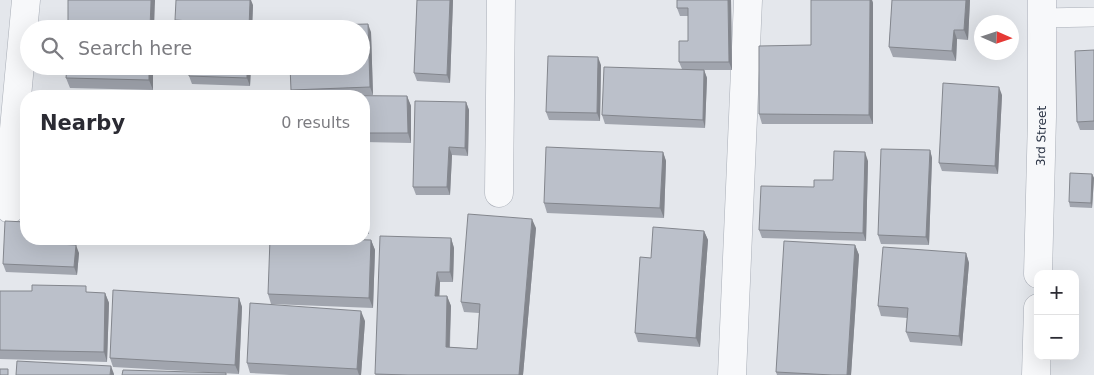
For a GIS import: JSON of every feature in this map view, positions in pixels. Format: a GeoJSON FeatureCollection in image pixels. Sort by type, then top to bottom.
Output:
{"type":"FeatureCollection","features":[{"type":"Feature","properties":{"kind":"street"},"geometry":{"type":"LineString","coordinates":[[24,20],[26,0]]}},
{"type":"Feature","properties":{"kind":"street"},"geometry":{"type":"LineString","coordinates":[[499,192],[501,0]]}},
{"type":"Feature","properties":{"kind":"street"},"geometry":{"type":"LineString","coordinates":[[732,375],[748,0]]}},
{"type":"Feature","properties":{"kind":"street","name":"3rd Street"},"geometry":{"type":"LineString","coordinates":[[1038,270],[1042,117],[1042,9]]}},
{"type":"Feature","properties":{"kind":"street"},"geometry":{"type":"LineString","coordinates":[[10,209],[14,129],[20,64]]}},
{"type":"Feature","properties":{"kind":"street"},"geometry":{"type":"LineString","coordinates":[[1036,375],[1038,315]]}},
{"type":"Feature","properties":{"kind":"lane"},"geometry":{"type":"LineString","coordinates":[[1042,9],[1094,17]]}},
{"type":"Feature","properties":{"kind":"building"},"geometry":{"type":"Polygon","coordinates":[[[68,0],[151,0],[150,20],[68,20],[68,0]]]}},
{"type":"Feature","properties":{"kind":"building"},"geometry":{"type":"Polygon","coordinates":[[[176,0],[250,0],[249,20],[175,20],[176,0]]]}},
{"type":"Feature","properties":{"kind":"building"},"geometry":{"type":"Polygon","coordinates":[[[417,0],[450,0],[447,75],[414,73],[417,0]]]}},
{"type":"Feature","properties":{"kind":"building"},"geometry":{"type":"Polygon","coordinates":[[[677,0],[728,0],[729,62],[679,62],[679,41],[688,41],[688,8],[677,8],[677,0]]]}},
{"type":"Feature","properties":{"kind":"building"},"geometry":{"type":"Polygon","coordinates":[[[811,0],[870,0],[869,115],[759,114],[759,46],[811,45],[811,0]]]}},
{"type":"Feature","properties":{"kind":"building"},"geometry":{"type":"Polygon","coordinates":[[[892,0],[966,0],[964,30],[954,30],[952,51],[889,47],[892,0]]]}},
{"type":"Feature","properties":{"kind":"building"},"geometry":{"type":"Polygon","coordinates":[[[1094,50],[1094,121],[1077,122],[1075,51],[1094,50]]]}},
{"type":"Feature","properties":{"kind":"building"},"geometry":{"type":"Polygon","coordinates":[[[548,56],[598,57],[597,113],[546,112],[548,56]]]}},
{"type":"Feature","properties":{"kind":"building"},"geometry":{"type":"Polygon","coordinates":[[[604,67],[704,70],[703,120],[602,115],[604,67]]]}},
{"type":"Feature","properties":{"kind":"building"},"geometry":{"type":"Polygon","coordinates":[[[66,75],[149,75],[149,80],[66,78],[66,75]]]}},
{"type":"Feature","properties":{"kind":"building"},"geometry":{"type":"Polygon","coordinates":[[[247,75],[247,78],[189,76],[247,75]]]}},
{"type":"Feature","properties":{"kind":"building"},"geometry":{"type":"Polygon","coordinates":[[[290,75],[370,75],[370,87],[291,90],[290,75]]]}},
{"type":"Feature","properties":{"kind":"building"},"geometry":{"type":"Polygon","coordinates":[[[943,83],[999,87],[995,166],[939,163],[943,83]]]}},
{"type":"Feature","properties":{"kind":"building"},"geometry":{"type":"Polygon","coordinates":[[[370,96],[407,96],[408,133],[370,133],[370,96]]]}},
{"type":"Feature","properties":{"kind":"building"},"geometry":{"type":"Polygon","coordinates":[[[415,101],[466,102],[465,148],[449,147],[447,187],[413,187],[415,101]]]}},
{"type":"Feature","properties":{"kind":"building"},"geometry":{"type":"Polygon","coordinates":[[[546,147],[663,152],[660,208],[544,203],[546,147]]]}},
{"type":"Feature","properties":{"kind":"building"},"geometry":{"type":"Polygon","coordinates":[[[881,149],[930,150],[926,237],[878,235],[881,149]]]}},
{"type":"Feature","properties":{"kind":"building"},"geometry":{"type":"Polygon","coordinates":[[[834,151],[865,152],[863,233],[759,230],[761,186],[814,187],[814,180],[833,180],[834,151]]]}},
{"type":"Feature","properties":{"kind":"building"},"geometry":{"type":"Polygon","coordinates":[[[1070,173],[1092,174],[1091,203],[1069,202],[1070,173]]]}},
{"type":"Feature","properties":{"kind":"building"},"geometry":{"type":"Polygon","coordinates":[[[468,214],[532,219],[519,375],[375,374],[380,236],[451,238],[450,272],[437,272],[435,296],[447,296],[446,347],[477,349],[480,304],[461,302],[468,214]]]}},
{"type":"Feature","properties":{"kind":"building"},"geometry":{"type":"Polygon","coordinates":[[[5,221],[20,222],[20,245],[76,245],[74,267],[3,264],[5,221]]]}},
{"type":"Feature","properties":{"kind":"building"},"geometry":{"type":"Polygon","coordinates":[[[653,227],[704,231],[696,338],[635,333],[640,257],[651,258],[653,227]]]}},
{"type":"Feature","properties":{"kind":"building"},"geometry":{"type":"Polygon","coordinates":[[[371,240],[369,298],[268,294],[270,245],[370,245],[371,240]]]}},
{"type":"Feature","properties":{"kind":"building"},"geometry":{"type":"Polygon","coordinates":[[[784,241],[855,245],[847,375],[776,372],[784,241]]]}},
{"type":"Feature","properties":{"kind":"building"},"geometry":{"type":"Polygon","coordinates":[[[883,247],[966,253],[959,336],[906,332],[908,308],[878,306],[883,247]]]}},
{"type":"Feature","properties":{"kind":"building"},"geometry":{"type":"Polygon","coordinates":[[[32,285],[86,286],[86,292],[105,293],[104,352],[0,350],[0,291],[32,291],[32,285]]]}},
{"type":"Feature","properties":{"kind":"building"},"geometry":{"type":"Polygon","coordinates":[[[113,290],[239,298],[235,365],[110,358],[113,290]]]}},
{"type":"Feature","properties":{"kind":"building"},"geometry":{"type":"Polygon","coordinates":[[[250,303],[361,311],[357,369],[247,363],[250,303]]]}},
{"type":"Feature","properties":{"kind":"building"},"geometry":{"type":"Polygon","coordinates":[[[17,361],[111,366],[110,375],[16,375],[17,361]]]}},
{"type":"Feature","properties":{"kind":"building"},"geometry":{"type":"Polygon","coordinates":[[[0,369],[8,369],[8,375],[0,375],[0,369]]]}},
{"type":"Feature","properties":{"kind":"building"},"geometry":{"type":"Polygon","coordinates":[[[123,370],[226,373],[226,375],[122,375],[123,370]]]}}]}
